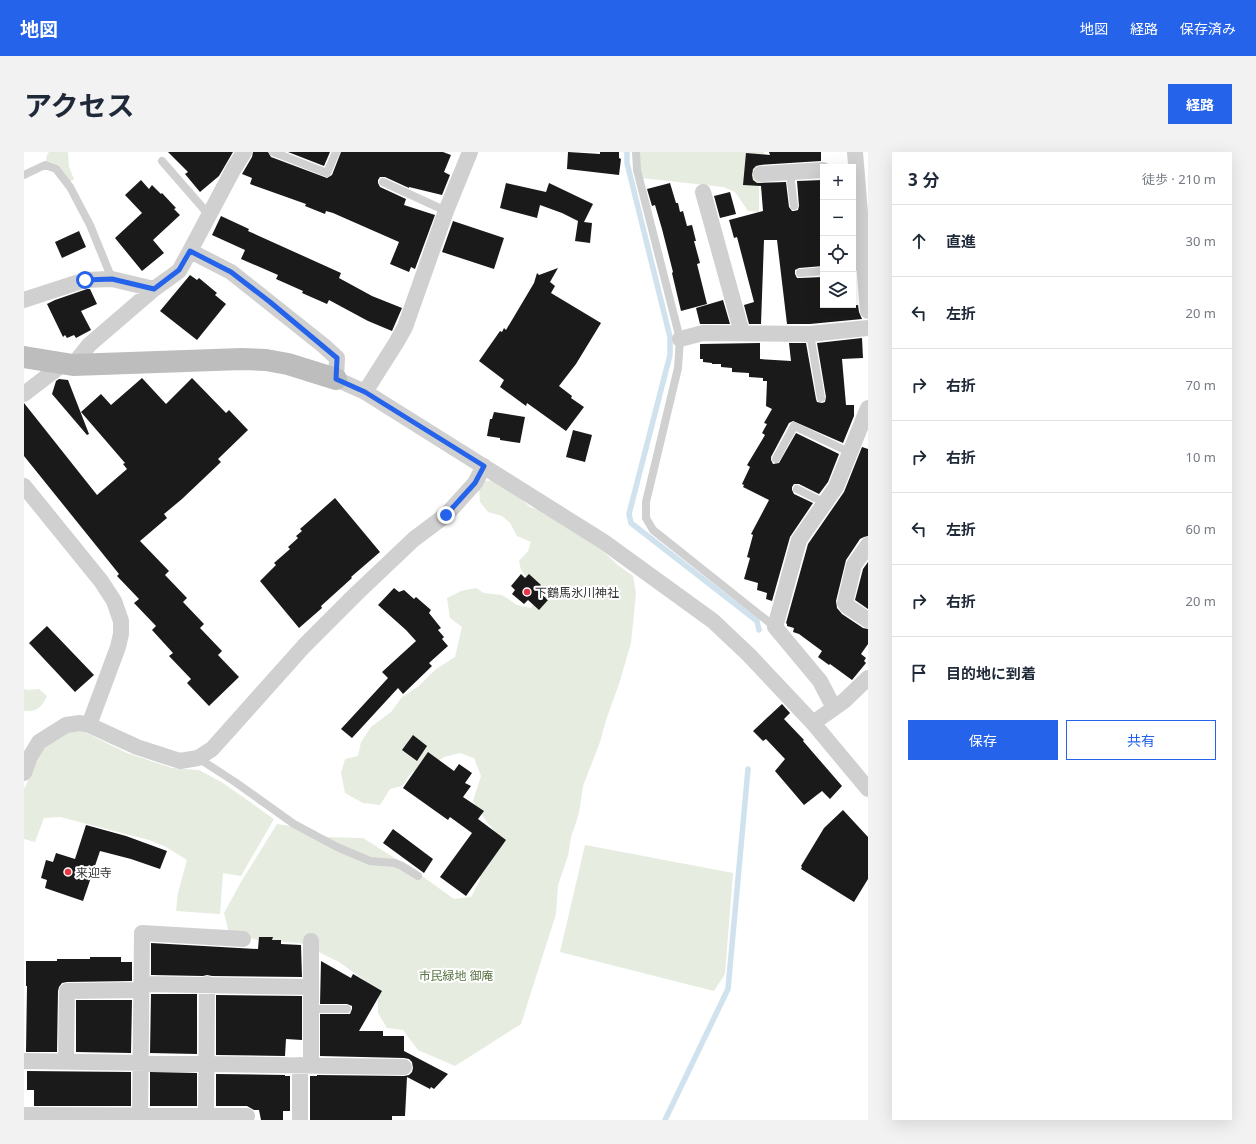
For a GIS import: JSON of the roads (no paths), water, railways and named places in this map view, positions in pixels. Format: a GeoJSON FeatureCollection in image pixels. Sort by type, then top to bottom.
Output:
{"type":"FeatureCollection","features":[{"type":"Feature","properties":{"kind":"street"},"geometry":{"type":"LineString","coordinates":[[24,394],[68,365],[154,289],[179,270],[244,152]]}},
{"type":"Feature","properties":{"kind":"street"},"geometry":{"type":"LineString","coordinates":[[365,392],[405,327],[446,211],[470,152]]}},
{"type":"Feature","properties":{"kind":"street"},"geometry":{"type":"LineString","coordinates":[[855,162],[866,242],[858,266],[868,311]]}},
{"type":"Feature","properties":{"kind":"street"},"geometry":{"type":"LineString","coordinates":[[761,174],[820,170]]}},
{"type":"Feature","properties":{"kind":"street"},"geometry":{"type":"LineString","coordinates":[[703,192],[742,333]]}},
{"type":"Feature","properties":{"kind":"street"},"geometry":{"type":"LineString","coordinates":[[190,251],[231,272],[324,346],[337,358],[336,379]]}},
{"type":"Feature","properties":{"kind":"street"},"geometry":{"type":"LineString","coordinates":[[24,300],[85,280],[112,279],[154,289]]}},
{"type":"Feature","properties":{"kind":"street"},"geometry":{"type":"LineString","coordinates":[[680,339],[703,333],[810,334],[868,328]]}},
{"type":"Feature","properties":{"kind":"street"},"geometry":{"type":"LineString","coordinates":[[24,357],[68,365],[242,359],[266,360],[288,364],[336,379],[365,392],[604,542],[713,621],[749,655],[813,723],[868,789]]}},
{"type":"Feature","properties":{"kind":"street"},"geometry":{"type":"LineString","coordinates":[[834,708],[820,681],[775,626],[799,540],[836,487],[868,408]]}},
{"type":"Feature","properties":{"kind":"street"},"geometry":{"type":"LineString","coordinates":[[24,773],[30,757],[39,742],[66,725],[80,723],[89,725],[137,747],[180,761],[198,758],[212,749],[304,646],[356,594],[414,540],[446,515],[475,483],[484,466]]}},
{"type":"Feature","properties":{"kind":"street"},"geometry":{"type":"LineString","coordinates":[[24,486],[101,581],[114,601],[121,621],[121,634],[118,647],[89,725]]}},
{"type":"Feature","properties":{"kind":"street"},"geometry":{"type":"LineString","coordinates":[[868,546],[854,566],[846,603],[847,606],[868,620]]}},
{"type":"Feature","properties":{"kind":"street"},"geometry":{"type":"LineString","coordinates":[[813,723],[844,701],[868,678]]}},
{"type":"Feature","properties":{"kind":"street"},"geometry":{"type":"LineString","coordinates":[[140,1118],[142,933],[243,939]]}},
{"type":"Feature","properties":{"kind":"street"},"geometry":{"type":"LineString","coordinates":[[300,1120],[311,1009],[311,941]]}},
{"type":"Feature","properties":{"kind":"street"},"geometry":{"type":"LineString","coordinates":[[206,1116],[207,984]]}},
{"type":"Feature","properties":{"kind":"street"},"geometry":{"type":"LineString","coordinates":[[66,1062],[66,991],[207,984],[311,986]]}},
{"type":"Feature","properties":{"kind":"street"},"geometry":{"type":"LineString","coordinates":[[24,1061],[404,1067]]}},
{"type":"Feature","properties":{"kind":"street"},"geometry":{"type":"LineString","coordinates":[[24,1115],[140,1118],[247,1116]]}},
{"type":"Feature","properties":{"kind":"lane"},"geometry":{"type":"LineString","coordinates":[[273,152],[327,173],[336,152]]}},
{"type":"Feature","properties":{"kind":"lane"},"geometry":{"type":"LineString","coordinates":[[636,152],[638,177],[680,339],[678,368],[646,502],[646,518],[653,530],[775,626]]}},
{"type":"Feature","properties":{"kind":"lane"},"geometry":{"type":"LineString","coordinates":[[162,161],[209,215]]}},
{"type":"Feature","properties":{"kind":"lane"},"geometry":{"type":"LineString","coordinates":[[24,175],[45,165],[56,169],[70,187],[90,225],[112,279]]}},
{"type":"Feature","properties":{"kind":"lane"},"geometry":{"type":"LineString","coordinates":[[790,173],[794,206]]}},
{"type":"Feature","properties":{"kind":"lane"},"geometry":{"type":"LineString","coordinates":[[383,182],[446,211]]}},
{"type":"Feature","properties":{"kind":"lane"},"geometry":{"type":"LineString","coordinates":[[800,273],[820,270]]}},
{"type":"Feature","properties":{"kind":"lane"},"geometry":{"type":"LineString","coordinates":[[810,334],[821,398]]}},
{"type":"Feature","properties":{"kind":"lane"},"geometry":{"type":"LineString","coordinates":[[776,459],[794,426],[849,452]]}},
{"type":"Feature","properties":{"kind":"lane"},"geometry":{"type":"LineString","coordinates":[[797,489],[825,503]]}},
{"type":"Feature","properties":{"kind":"lane"},"geometry":{"type":"LineString","coordinates":[[198,758],[294,824],[337,847],[370,861],[402,866],[418,876]]}},
{"type":"Feature","properties":{"kind":"lane"},"geometry":{"type":"LineString","coordinates":[[311,1009],[347,1009]]}},
{"type":"Feature","properties":{"kind":"waterway"},"geometry":{"type":"LineString","coordinates":[[627,152],[627,163],[670,337],[670,355],[629,514],[631,523],[757,621],[759,630]]}},
{"type":"Feature","properties":{"kind":"waterway"},"geometry":{"type":"LineString","coordinates":[[665,1120],[728,989],[748,769]]}},
{"type":"Feature","properties":{"kind":"place","name":"下鶴馬氷川神社"},"geometry":{"type":"Point","coordinates":[527,592]}},
{"type":"Feature","properties":{"kind":"place","name":"来迎寺"},"geometry":{"type":"Point","coordinates":[68,872]}},
{"type":"Feature","properties":{"kind":"park label","name":"市民緑地 御庵"},"geometry":{"type":"Point","coordinates":[456,975]}}]}
